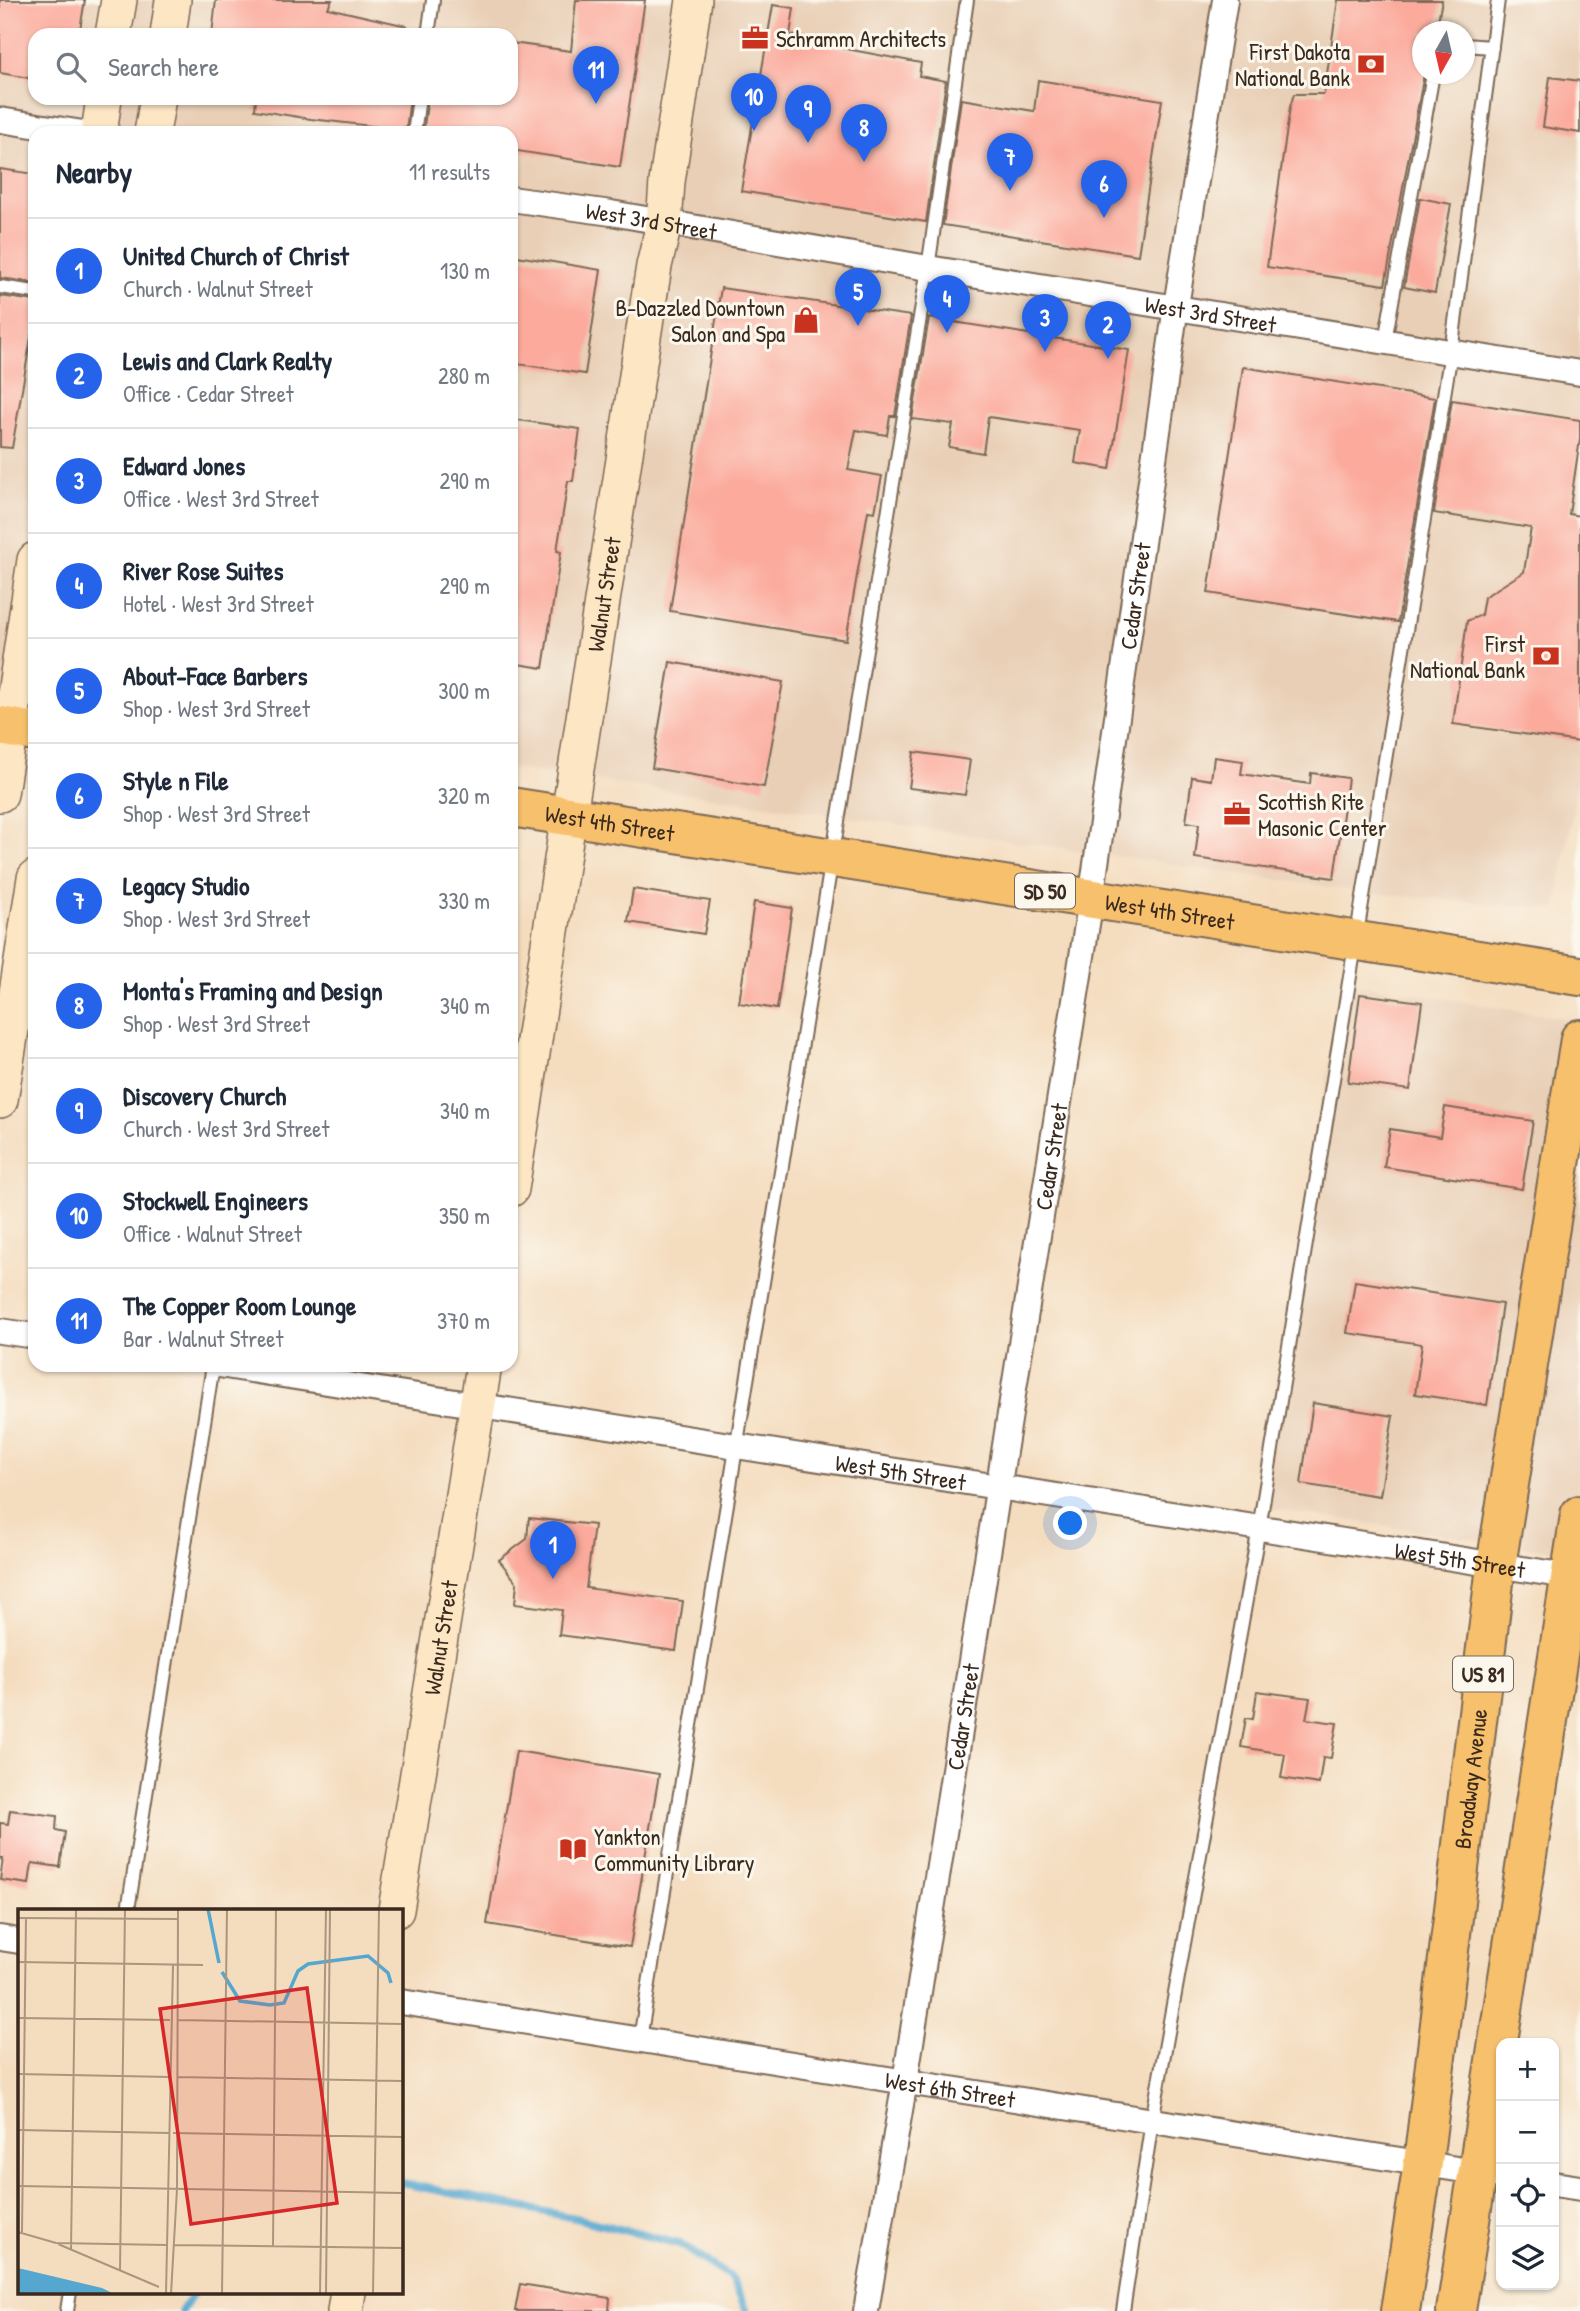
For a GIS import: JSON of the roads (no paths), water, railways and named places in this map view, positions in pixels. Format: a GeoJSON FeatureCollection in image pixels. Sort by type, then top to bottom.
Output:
{"type":"FeatureCollection","features":[{"type":"Feature","properties":{"kind":"highway","name":"West 4th Street"},"geometry":{"type":"LineString","coordinates":[[518,808],[1580,975]]}},
{"type":"Feature","properties":{"kind":"highway","name":"Broadway Avenue"},"geometry":{"type":"LineString","coordinates":[[1400,2311],[1423,2163],[1496,1566],[1580,1039]]}},
{"type":"Feature","properties":{"kind":"highway"},"geometry":{"type":"LineString","coordinates":[[1456,2311],[1490,2174],[1575,1578],[1580,1515]]}},
{"type":"Feature","properties":{"kind":"street"},"geometry":{"type":"LineString","coordinates":[[114,28],[119,0]]}},
{"type":"Feature","properties":{"kind":"street"},"geometry":{"type":"LineString","coordinates":[[169,28],[173,0]]}},
{"type":"Feature","properties":{"kind":"street","name":"Walnut Street"},"geometry":{"type":"LineString","coordinates":[[518,1143],[654,266],[664,224],[667,182],[694,0]]}},
{"type":"Feature","properties":{"kind":"street","name":"Cedar Street"},"geometry":{"type":"LineString","coordinates":[[866,2311],[905,2081],[1091,899],[1176,306],[1226,0]]}},
{"type":"Feature","properties":{"kind":"street"},"geometry":{"type":"LineString","coordinates":[[100,126],[103,105]]}},
{"type":"Feature","properties":{"kind":"street"},"geometry":{"type":"LineString","coordinates":[[153,126],[157,105]]}},
{"type":"Feature","properties":{"kind":"street"},"geometry":{"type":"LineString","coordinates":[[0,120],[38,126]]}},
{"type":"Feature","properties":{"kind":"street","name":"West 3rd Street"},"geometry":{"type":"LineString","coordinates":[[518,200],[1580,373]]}},
{"type":"Feature","properties":{"kind":"street"},"geometry":{"type":"LineString","coordinates":[[0,794],[15,729],[28,619]]}},
{"type":"Feature","properties":{"kind":"street"},"geometry":{"type":"LineString","coordinates":[[0,1100],[28,922]]}},
{"type":"Feature","properties":{"kind":"street"},"geometry":{"type":"LineString","coordinates":[[0,1331],[28,1335]]}},
{"type":"Feature","properties":{"kind":"street","name":"West 5th Street"},"geometry":{"type":"LineString","coordinates":[[264,1372],[1575,1578]]}},
{"type":"Feature","properties":{"kind":"street","name":"Walnut Street"},"geometry":{"type":"LineString","coordinates":[[396,1909],[483,1372]]}},
{"type":"Feature","properties":{"kind":"street"},"geometry":{"type":"LineString","coordinates":[[0,1938],[18,1941]]}},
{"type":"Feature","properties":{"kind":"street","name":"West 6th Street"},"geometry":{"type":"LineString","coordinates":[[402,2002],[1490,2174]]}},
{"type":"Feature","properties":{"kind":"street"},"geometry":{"type":"LineString","coordinates":[[1559,2185],[1580,2188]]}},
{"type":"Feature","properties":{"kind":"lane"},"geometry":{"type":"LineString","coordinates":[[429,28],[433,0]]}},
{"type":"Feature","properties":{"kind":"lane"},"geometry":{"type":"LineString","coordinates":[[640,2039],[928,268],[967,0]]}},
{"type":"Feature","properties":{"kind":"lane"},"geometry":{"type":"LineString","coordinates":[[1123,2311],[1152,2121],[1259,1528],[1356,940],[1451,352],[1498,0]]}},
{"type":"Feature","properties":{"kind":"lane"},"geometry":{"type":"LineString","coordinates":[[1475,46],[1492,47]]}},
{"type":"Feature","properties":{"kind":"lane"},"geometry":{"type":"LineString","coordinates":[[1385,341],[1431,84]]}},
{"type":"Feature","properties":{"kind":"lane"},"geometry":{"type":"LineString","coordinates":[[415,126],[418,105]]}},
{"type":"Feature","properties":{"kind":"lane"},"geometry":{"type":"LineString","coordinates":[[0,287],[28,291]]}},
{"type":"Feature","properties":{"kind":"lane"},"geometry":{"type":"LineString","coordinates":[[128,1909],[212,1372]]}},
{"type":"Feature","properties":{"kind":"waterway"},"geometry":{"type":"LineString","coordinates":[[402,2183],[575,2218],[680,2244],[731,2278],[747,2311]]}},
{"type":"Feature","properties":{"kind":"waterway"},"geometry":{"type":"LineString","coordinates":[[182,2311],[193,2294]]}},
{"type":"Feature","properties":{"kind":"place","name":"Schramm Architects"},"geometry":{"type":"Point","coordinates":[755,38]}},
{"type":"Feature","properties":{"kind":"place","name":"First Dakota National Bank"},"geometry":{"type":"Point","coordinates":[1371,64]}},
{"type":"Feature","properties":{"kind":"place","name":"The Copper Room Lounge"},"geometry":{"type":"Point","coordinates":[596,104]}},
{"type":"Feature","properties":{"kind":"place","name":"Stockwell Engineers"},"geometry":{"type":"Point","coordinates":[754,131]}},
{"type":"Feature","properties":{"kind":"place","name":"Discovery Church"},"geometry":{"type":"Point","coordinates":[808,143]}},
{"type":"Feature","properties":{"kind":"place","name":"Monta's Framing and Design"},"geometry":{"type":"Point","coordinates":[864,162]}},
{"type":"Feature","properties":{"kind":"place","name":"Legacy Studio"},"geometry":{"type":"Point","coordinates":[1010,191]}},
{"type":"Feature","properties":{"kind":"place","name":"Style n File"},"geometry":{"type":"Point","coordinates":[1104,218]}},
{"type":"Feature","properties":{"kind":"place","name":"B-Dazzled Downtown Salon and Spa"},"geometry":{"type":"Point","coordinates":[806,320]}},
{"type":"Feature","properties":{"kind":"place","name":"About-Face Barbers"},"geometry":{"type":"Point","coordinates":[858,326]}},
{"type":"Feature","properties":{"kind":"place","name":"River Rose Suites"},"geometry":{"type":"Point","coordinates":[947,333]}},
{"type":"Feature","properties":{"kind":"place","name":"Edward Jones"},"geometry":{"type":"Point","coordinates":[1045,352]}},
{"type":"Feature","properties":{"kind":"place","name":"Lewis and Clark Realty"},"geometry":{"type":"Point","coordinates":[1108,359]}},
{"type":"Feature","properties":{"kind":"place","name":"First National Bank"},"geometry":{"type":"Point","coordinates":[1546,656]}},
{"type":"Feature","properties":{"kind":"place","name":"Scottish Rite Masonic Center"},"geometry":{"type":"Point","coordinates":[1237,814]}},
{"type":"Feature","properties":{"kind":"place","name":"United Church of Christ"},"geometry":{"type":"Point","coordinates":[553,1579]}},
{"type":"Feature","properties":{"kind":"place","name":"Yankton Community Library"},"geometry":{"type":"Point","coordinates":[573,1849]}}]}
